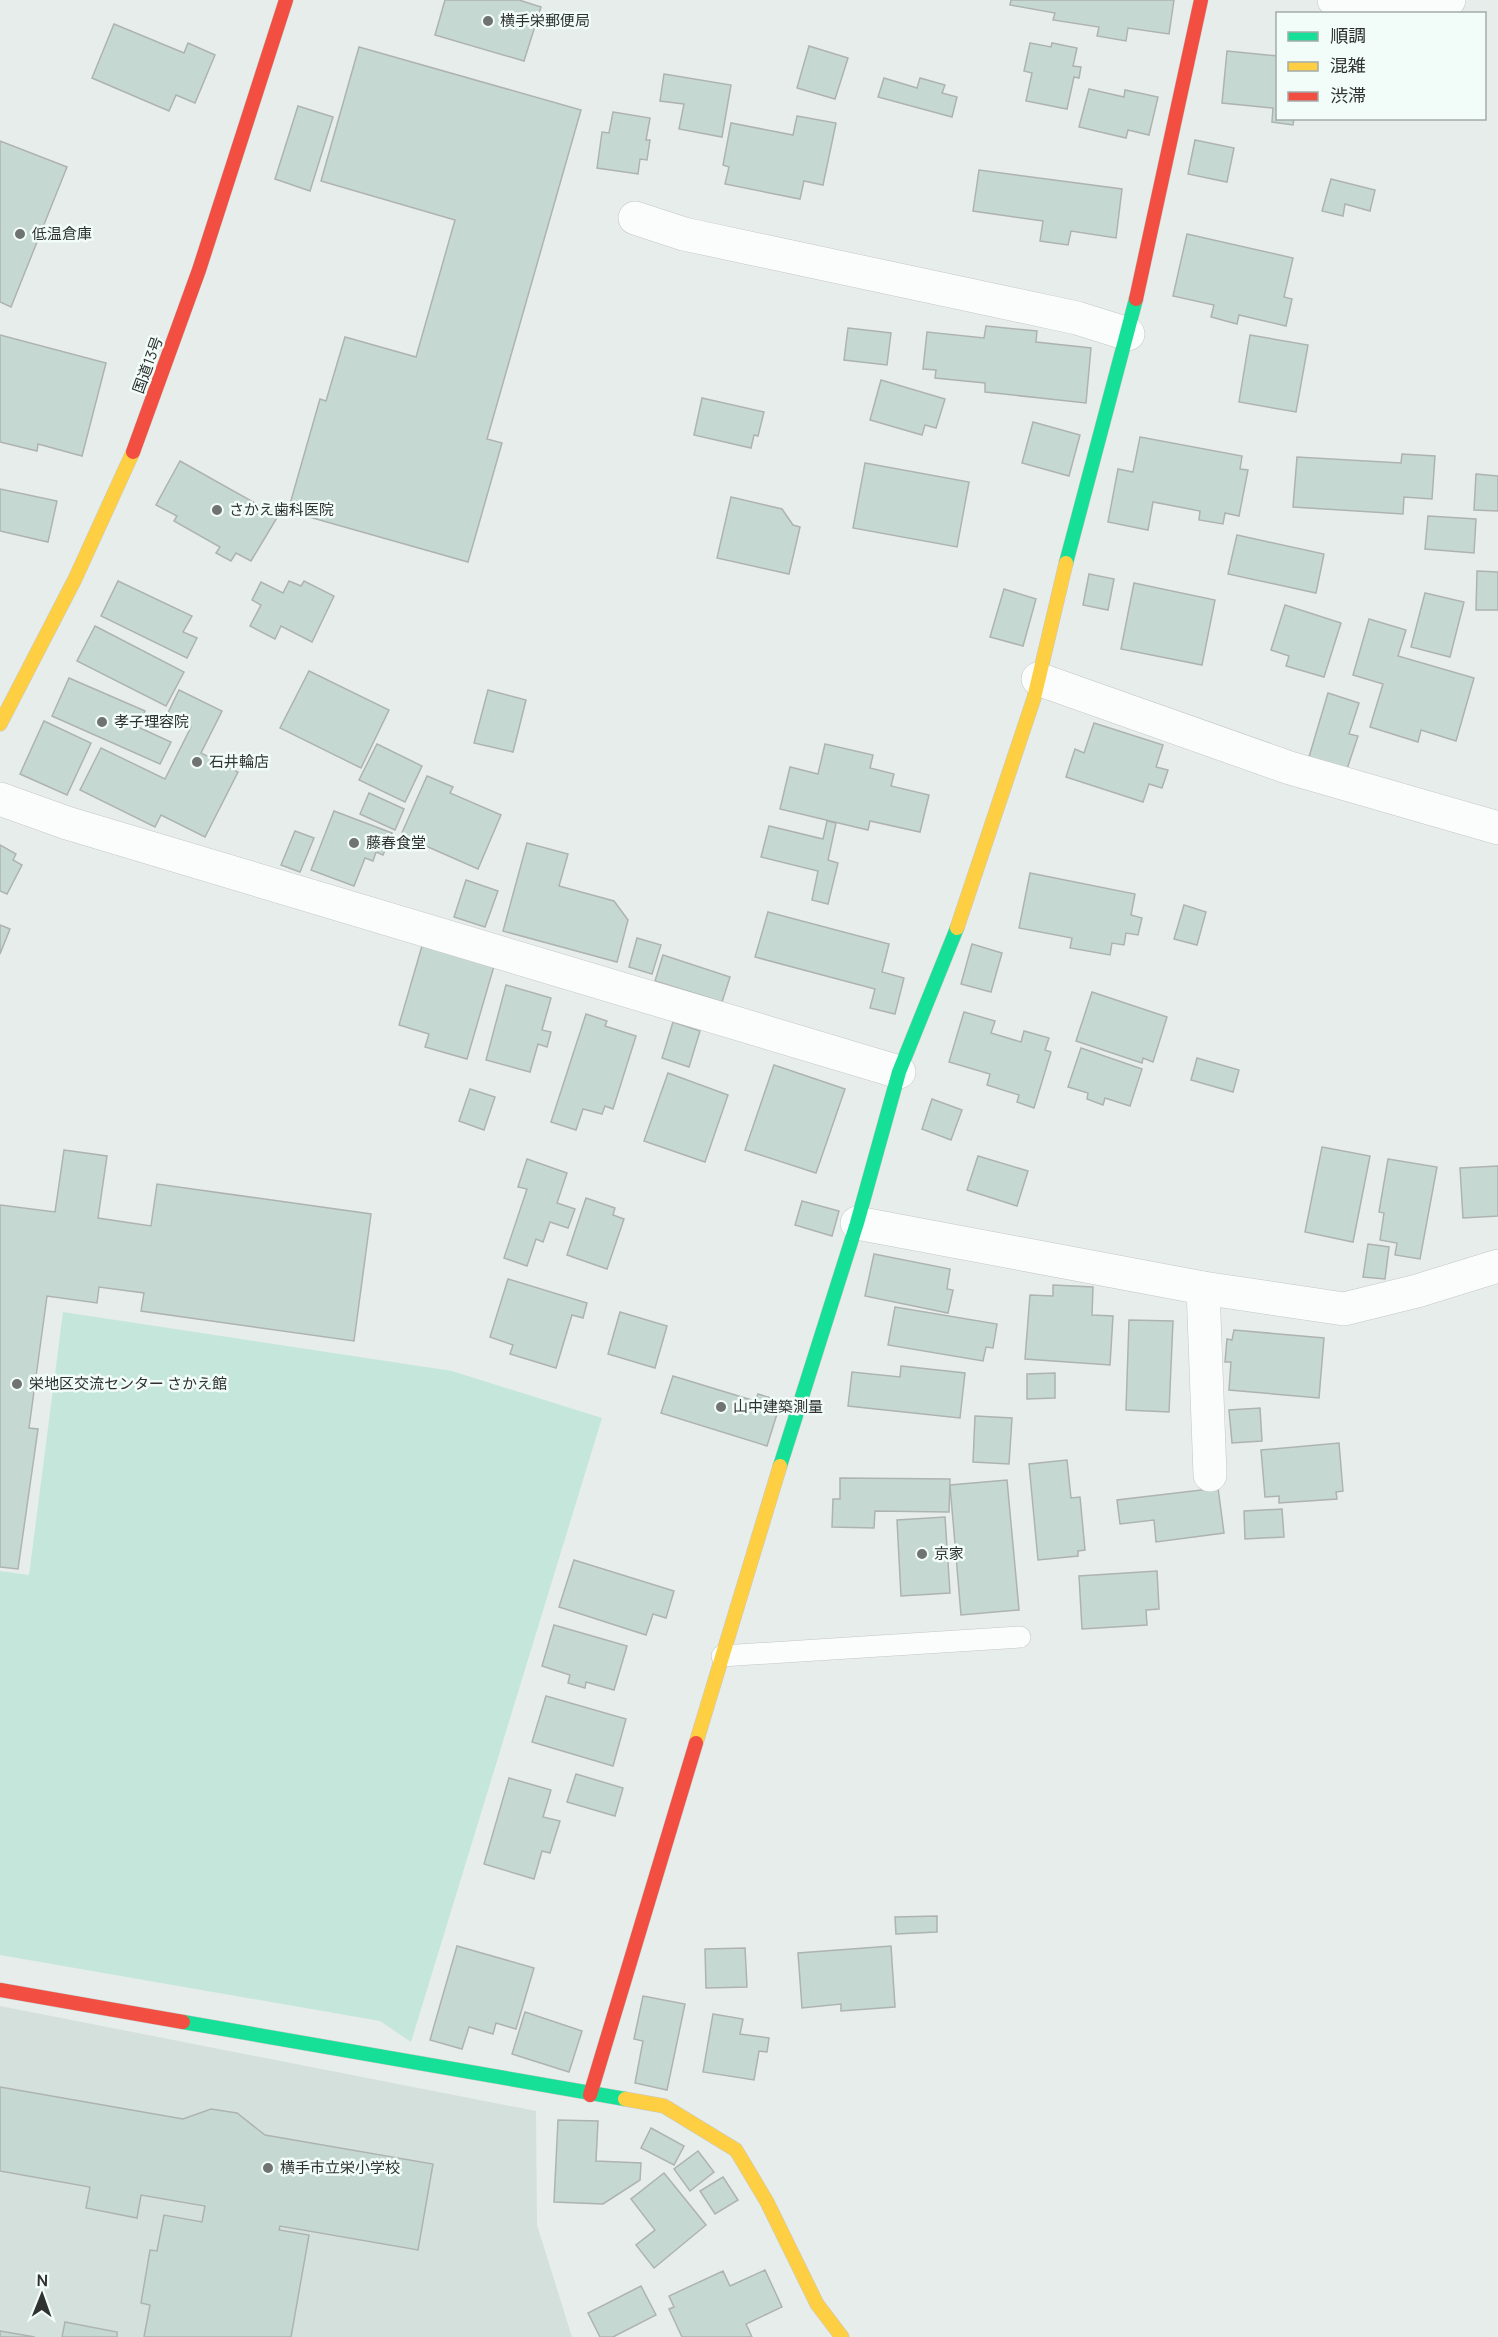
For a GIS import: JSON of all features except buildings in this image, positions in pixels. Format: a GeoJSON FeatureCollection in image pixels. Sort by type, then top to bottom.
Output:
{"type":"FeatureCollection","features":[{"type":"Feature","properties":{"kind":"main road","name":"国道13号"},"geometry":{"type":"LineString","coordinates":[[0,724],[77,576],[141,431],[203,259],[286,0]]}},
{"type":"Feature","properties":{"kind":"main road"},"geometry":{"type":"LineString","coordinates":[[590,2095],[722,1656],[857,1223],[899,1072],[956,932],[1038,679],[1060,586],[1128,334],[1201,0]]}},
{"type":"Feature","properties":{"kind":"main road"},"geometry":{"type":"LineString","coordinates":[[0,1990],[590,2095],[664,2106],[736,2150],[767,2202],[817,2304],[842,2337]]}},
{"type":"Feature","properties":{"kind":"street"},"geometry":{"type":"LineString","coordinates":[[1334,0],[1352,3],[1449,0]]}},
{"type":"Feature","properties":{"kind":"street"},"geometry":{"type":"LineString","coordinates":[[635,218],[684,234],[1077,318],[1128,334]]}},
{"type":"Feature","properties":{"kind":"street"},"geometry":{"type":"LineString","coordinates":[[1038,679],[1290,768],[1498,828]]}},
{"type":"Feature","properties":{"kind":"street"},"geometry":{"type":"LineString","coordinates":[[0,799],[67,823],[899,1072]]}},
{"type":"Feature","properties":{"kind":"street"},"geometry":{"type":"LineString","coordinates":[[857,1223],[1203,1288],[1344,1309],[1417,1291],[1498,1266]]}},
{"type":"Feature","properties":{"kind":"street"},"geometry":{"type":"LineString","coordinates":[[1203,1288],[1210,1475]]}},
{"type":"Feature","properties":{"kind":"lane"},"geometry":{"type":"LineString","coordinates":[[722,1656],[1020,1637]]}},
{"type":"Feature","properties":{"kind":"shaded area","name":"横手市立栄小学校"},"geometry":{"type":"Polygon","coordinates":[[[0,2006],[536,2111],[537,2225],[572,2337],[0,2337],[0,2006]]]}},
{"type":"Feature","properties":{"kind":"green space"},"geometry":{"type":"Polygon","coordinates":[[[63,1312],[452,1371],[602,1418],[411,2042],[380,2021],[0,1955],[0,1571],[29,1575],[63,1312]]]}},
{"type":"Feature","properties":{"kind":"traffic: fast"},"geometry":{"type":"LineString","coordinates":[[1066,563],[1136,299]]}},
{"type":"Feature","properties":{"kind":"traffic: fast"},"geometry":{"type":"LineString","coordinates":[[780,1466],[857,1223],[899,1072],[957,928]]}},
{"type":"Feature","properties":{"kind":"traffic: fast"},"geometry":{"type":"LineString","coordinates":[[183,2022],[625,2099]]}},
{"type":"Feature","properties":{"kind":"traffic: slow"},"geometry":{"type":"LineString","coordinates":[[0,724],[75,579],[133,452]]}},
{"type":"Feature","properties":{"kind":"traffic: slow"},"geometry":{"type":"LineString","coordinates":[[957,928],[1034,698],[1066,563]]}},
{"type":"Feature","properties":{"kind":"traffic: slow"},"geometry":{"type":"LineString","coordinates":[[696,1743],[780,1466]]}},
{"type":"Feature","properties":{"kind":"traffic: slow"},"geometry":{"type":"LineString","coordinates":[[625,2099],[664,2106],[736,2150],[767,2202],[817,2304],[842,2337]]}},
{"type":"Feature","properties":{"kind":"traffic: jam"},"geometry":{"type":"LineString","coordinates":[[133,452],[199,270],[286,0]]}},
{"type":"Feature","properties":{"kind":"traffic: jam"},"geometry":{"type":"LineString","coordinates":[[1136,299],[1201,0]]}},
{"type":"Feature","properties":{"kind":"traffic: jam"},"geometry":{"type":"LineString","coordinates":[[590,2095],[696,1743]]}},
{"type":"Feature","properties":{"kind":"traffic: jam"},"geometry":{"type":"LineString","coordinates":[[0,1990],[183,2022]]}},
{"type":"Feature","properties":{"kind":"place","name":"横手栄郵便局"},"geometry":{"type":"Point","coordinates":[488,21]}},
{"type":"Feature","properties":{"kind":"place","name":"低温倉庫"},"geometry":{"type":"Point","coordinates":[20,234]}},
{"type":"Feature","properties":{"kind":"place","name":"さかえ歯科医院"},"geometry":{"type":"Point","coordinates":[217,510]}},
{"type":"Feature","properties":{"kind":"place","name":"孝子理容院"},"geometry":{"type":"Point","coordinates":[102,722]}},
{"type":"Feature","properties":{"kind":"place","name":"石井輪店"},"geometry":{"type":"Point","coordinates":[197,762]}},
{"type":"Feature","properties":{"kind":"place","name":"藤春食堂"},"geometry":{"type":"Point","coordinates":[354,843]}},
{"type":"Feature","properties":{"kind":"place","name":"栄地区交流センター さかえ館"},"geometry":{"type":"Point","coordinates":[17,1384]}},
{"type":"Feature","properties":{"kind":"place","name":"山中建築測量"},"geometry":{"type":"Point","coordinates":[721,1407]}},
{"type":"Feature","properties":{"kind":"place","name":"京家"},"geometry":{"type":"Point","coordinates":[922,1554]}},
{"type":"Feature","properties":{"kind":"place","name":"横手市立栄小学校"},"geometry":{"type":"Point","coordinates":[268,2168]}}]}
